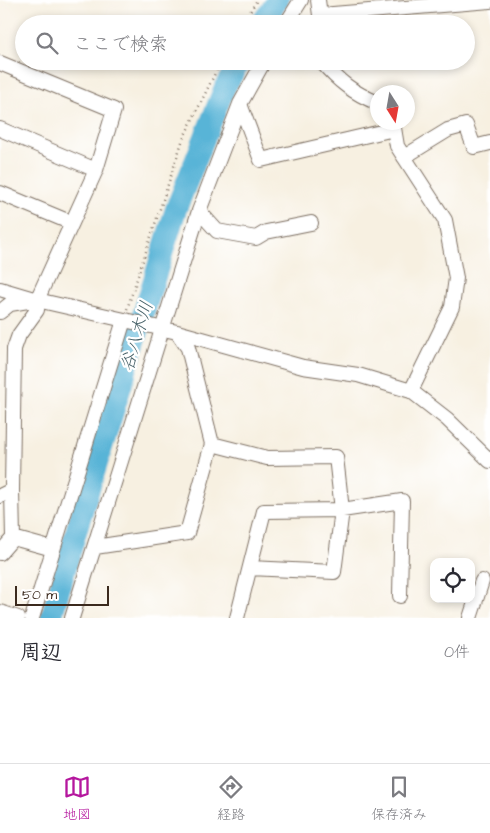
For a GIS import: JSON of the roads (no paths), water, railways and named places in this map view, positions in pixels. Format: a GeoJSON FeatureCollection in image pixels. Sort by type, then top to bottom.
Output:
{"type":"FeatureCollection","features":[{"type":"Feature","properties":{"kind":"street"},"geometry":{"type":"LineString","coordinates":[[292,15],[301,0]]}},
{"type":"Feature","properties":{"kind":"street"},"geometry":{"type":"LineString","coordinates":[[318,0],[320,15]]}},
{"type":"Feature","properties":{"kind":"street"},"geometry":{"type":"LineString","coordinates":[[357,15],[490,0]]}},
{"type":"Feature","properties":{"kind":"street"},"geometry":{"type":"LineString","coordinates":[[0,63],[15,69]]}},
{"type":"Feature","properties":{"kind":"street"},"geometry":{"type":"LineString","coordinates":[[0,553],[13,538],[6,493],[14,349],[19,336],[37,310],[37,300],[96,170],[114,110],[17,70]]}},
{"type":"Feature","properties":{"kind":"street"},"geometry":{"type":"LineString","coordinates":[[72,618],[199,211],[240,104],[259,70]]}},
{"type":"Feature","properties":{"kind":"street"},"geometry":{"type":"LineString","coordinates":[[329,70],[357,94],[370,100]]}},
{"type":"Feature","properties":{"kind":"street"},"geometry":{"type":"LineString","coordinates":[[240,104],[261,160],[378,130]]}},
{"type":"Feature","properties":{"kind":"street"},"geometry":{"type":"LineString","coordinates":[[404,157],[448,130],[466,125],[474,147],[490,143]]}},
{"type":"Feature","properties":{"kind":"street"},"geometry":{"type":"LineString","coordinates":[[0,129],[96,170]]}},
{"type":"Feature","properties":{"kind":"street"},"geometry":{"type":"LineString","coordinates":[[395,130],[397,146],[445,220],[456,278],[452,307],[411,391]]}},
{"type":"Feature","properties":{"kind":"street"},"geometry":{"type":"LineString","coordinates":[[0,193],[72,223]]}},
{"type":"Feature","properties":{"kind":"street"},"geometry":{"type":"LineString","coordinates":[[199,211],[217,231],[256,238],[266,232],[311,223]]}},
{"type":"Feature","properties":{"kind":"street"},"geometry":{"type":"LineString","coordinates":[[0,288],[37,300],[177,332],[303,367],[358,375],[411,391],[447,419],[490,461]]}},
{"type":"Feature","properties":{"kind":"street"},"geometry":{"type":"LineString","coordinates":[[0,312],[10,304],[37,300]]}},
{"type":"Feature","properties":{"kind":"street"},"geometry":{"type":"LineString","coordinates":[[32,618],[124,320]]}},
{"type":"Feature","properties":{"kind":"street"},"geometry":{"type":"LineString","coordinates":[[95,547],[187,533],[212,444],[188,348],[177,332]]}},
{"type":"Feature","properties":{"kind":"street"},"geometry":{"type":"LineString","coordinates":[[212,444],[267,458],[336,457],[342,510],[334,572],[250,568]]}},
{"type":"Feature","properties":{"kind":"street"},"geometry":{"type":"LineString","coordinates":[[237,618],[264,511],[342,510],[402,501],[400,596]]}},
{"type":"Feature","properties":{"kind":"street"},"geometry":{"type":"LineString","coordinates":[[13,538],[53,549]]}},
{"type":"Feature","properties":{"kind":"street"},"geometry":{"type":"LineString","coordinates":[[470,618],[482,581]]}},
{"type":"Feature","properties":{"kind":"street"},"geometry":{"type":"LineString","coordinates":[[0,612],[18,618]]}},
{"type":"Feature","properties":{"kind":"waterway","name":"谷八木川"},"geometry":{"type":"LineString","coordinates":[[267,15],[278,0]]}},
{"type":"Feature","properties":{"kind":"waterway","name":"谷八木川"},"geometry":{"type":"LineString","coordinates":[[51,618],[176,209],[225,87],[235,70]]}}]}
